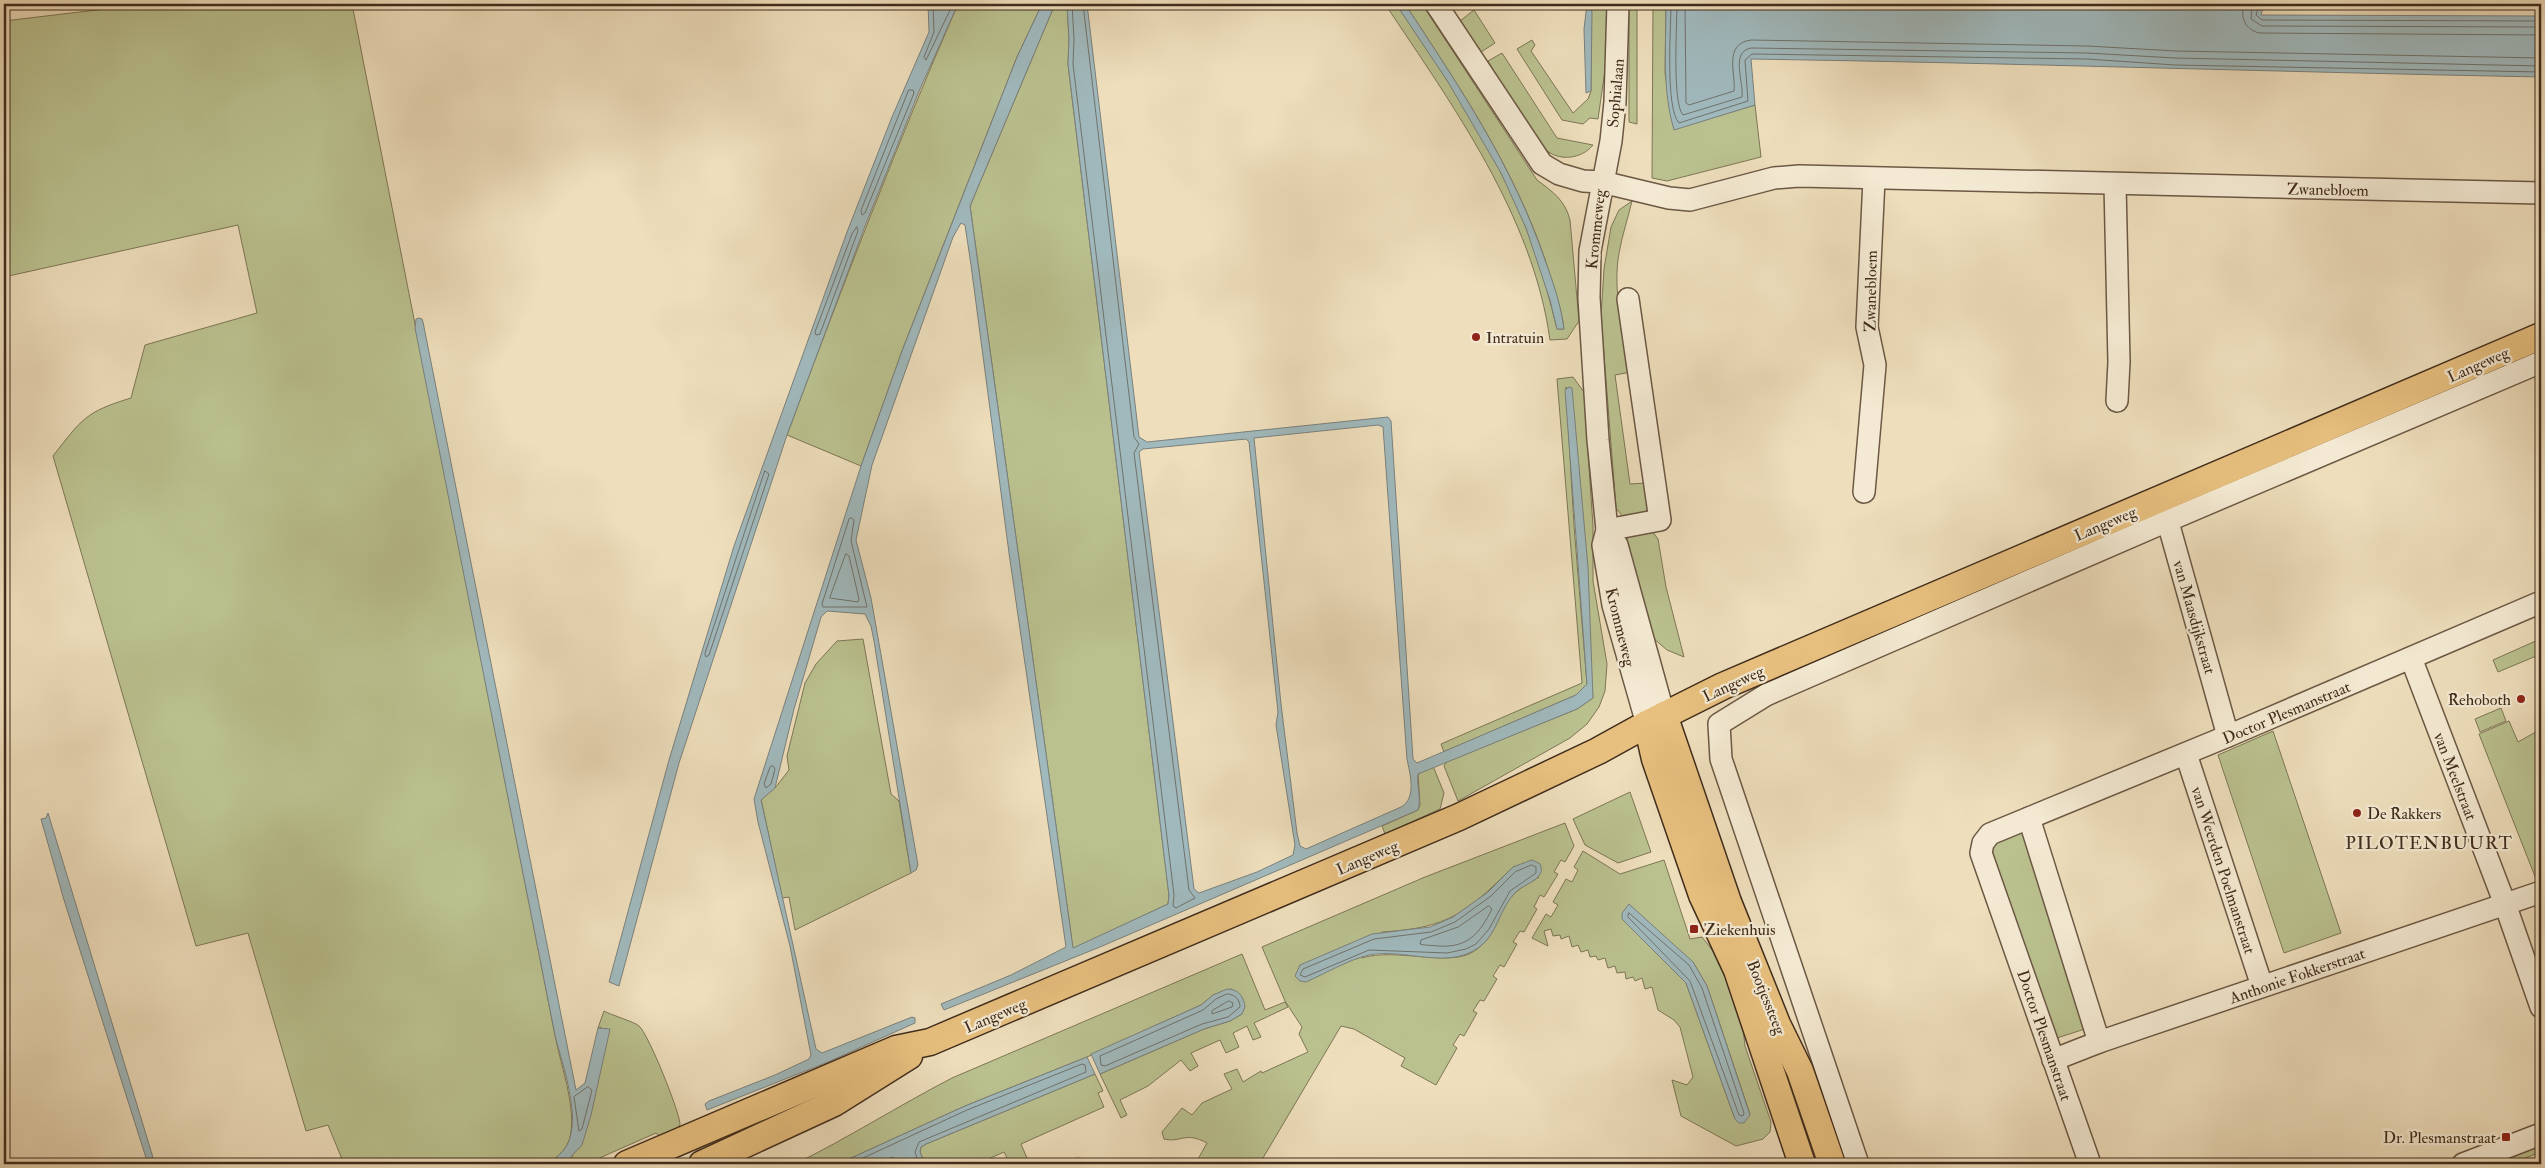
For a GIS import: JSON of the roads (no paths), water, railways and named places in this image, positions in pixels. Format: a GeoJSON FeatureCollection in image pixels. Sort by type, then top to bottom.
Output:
{"type":"FeatureCollection","features":[{"type":"Feature","properties":{"kind":"main road","name":"Langeweg"},"geometry":{"type":"LineString","coordinates":[[627,1164],[896,1049],[930,1042],[1460,817],[1590,756],[1655,719],[1723,686],[2165,510],[2541,336]]}},
{"type":"Feature","properties":{"kind":"main road","name":"Bootjessteeg"},"geometry":{"type":"LineString","coordinates":[[1655,719],[1655,759],[1702,895],[1737,970],[1802,1164]]}},
{"type":"Feature","properties":{"kind":"main road","name":"Bootjessteeg"},"geometry":{"type":"LineString","coordinates":[[1655,719],[1777,1024],[1800,1072],[1832,1164]]}},
{"type":"Feature","properties":{"kind":"main road","name":"Langeweg"},"geometry":{"type":"LineString","coordinates":[[704,1164],[834,1103],[876,1079],[930,1042]]}},
{"type":"Feature","properties":{"kind":"street","name":"Krommeweg"},"geometry":{"type":"LineString","coordinates":[[1436,4],[1542,164],[1559,174],[1583,181],[1602,182],[1590,251],[1589,298],[1598,440],[1607,530],[1617,545],[1655,719]]}},
{"type":"Feature","properties":{"kind":"street","name":"Sophialaan"},"geometry":{"type":"LineString","coordinates":[[1602,182],[1611,141],[1615,102],[1618,4]]}},
{"type":"Feature","properties":{"kind":"street","name":"Zwanebloem"},"geometry":{"type":"LineString","coordinates":[[1602,182],[1669,198],[1690,200],[1774,178],[1800,176],[2541,193]]}},
{"type":"Feature","properties":{"kind":"street","name":"Zwanebloem"},"geometry":{"type":"LineString","coordinates":[[1864,492],[1875,365],[1867,327],[1874,179]]}},
{"type":"Feature","properties":{"kind":"street"},"geometry":{"type":"LineString","coordinates":[[2115,184],[2119,362],[2117,401]]}},
{"type":"Feature","properties":{"kind":"street"},"geometry":{"type":"LineString","coordinates":[[1607,530],[1660,520],[1628,299]]}},
{"type":"Feature","properties":{"kind":"street","name":"Langeweg"},"geometry":{"type":"LineString","coordinates":[[1719,724],[1766,695],[2165,510],[2541,362]]}},
{"type":"Feature","properties":{"kind":"street","name":"van Maasdijkstraat"},"geometry":{"type":"LineString","coordinates":[[2165,510],[2228,736]]}},
{"type":"Feature","properties":{"kind":"street","name":"Doctor Plesmanstraat"},"geometry":{"type":"LineString","coordinates":[[2090,1164],[1981,853],[1983,843],[1990,834],[2186,754],[2541,602]]}},
{"type":"Feature","properties":{"kind":"street","name":"van Meelstraat"},"geometry":{"type":"LineString","coordinates":[[2411,658],[2505,904],[2541,1007]]}},
{"type":"Feature","properties":{"kind":"street","name":"Bootjessteeg"},"geometry":{"type":"LineString","coordinates":[[1719,724],[1721,759],[1858,1164]]}},
{"type":"Feature","properties":{"kind":"street","name":"van Weerden Poelmanstraat"},"geometry":{"type":"LineString","coordinates":[[2186,754],[2262,986]]}},
{"type":"Feature","properties":{"kind":"street"},"geometry":{"type":"LineString","coordinates":[[2029,818],[2099,1042]]}},
{"type":"Feature","properties":{"kind":"street","name":"Anthonie Fokkerstraat"},"geometry":{"type":"LineString","coordinates":[[2053,1060],[2099,1042],[2541,892]]}},
{"type":"Feature","properties":{"kind":"street"},"geometry":{"type":"LineString","coordinates":[[2463,1164],[2541,1134]]}},
{"type":"Feature","properties":{"kind":"street"},"geometry":{"type":"LineString","coordinates":[[694,1136],[704,1164]]}},
{"type":"Feature","properties":{"kind":"water"},"geometry":{"type":"Polygon","coordinates":[[[928,4],[958,4],[920,89],[865,226],[787,435],[679,763],[619,986],[609,982],[669,760],[734,546],[847,232],[892,117],[929,32],[928,4]]]}},
{"type":"Feature","properties":{"kind":"water"},"geometry":{"type":"Polygon","coordinates":[[[1042,4],[1055,4],[970,206],[1073,948],[1168,904],[1169,896],[1068,64],[1067,4],[1087,4],[1139,437],[1147,442],[1388,417],[1391,421],[1413,759],[1417,763],[1576,695],[1587,684],[1565,390],[1569,387],[1572,388],[1588,567],[1593,698],[1577,709],[1418,774],[1418,810],[1100,947],[944,1010],[941,1004],[1011,975],[1066,947],[1009,553],[971,265],[965,225],[961,223],[953,237],[872,465],[856,540],[871,598],[918,865],[916,870],[911,873],[874,641],[871,626],[865,614],[827,611],[821,617],[794,709],[775,788],[761,800],[816,1049],[822,1053],[912,1017],[915,1018],[915,1023],[828,1062],[707,1110],[705,1104],[709,1101],[775,1075],[809,1059],[811,1055],[790,946],[758,822],[754,799],[861,466],[902,351],[1017,57],[1042,4]],[[1378,425],[1254,438],[1281,704],[1297,833],[1300,846],[1306,849],[1401,807],[1406,803],[1411,792],[1383,427],[1378,425]],[[1246,439],[1143,449],[1139,452],[1194,889],[1199,893],[1257,872],[1293,855],[1295,845],[1276,725],[1278,712],[1249,442],[1246,439]]]}},
{"type":"Feature","properties":{"kind":"water"},"geometry":{"type":"Polygon","coordinates":[[[1396,4],[1405,4],[1465,96],[1501,159],[1532,225],[1545,260],[1559,302],[1564,329],[1557,329],[1550,300],[1526,228],[1501,173],[1448,82],[1396,4]]]}},
{"type":"Feature","properties":{"kind":"water"},"geometry":{"type":"Polygon","coordinates":[[[1587,4],[1591,4],[1592,13],[1591,91],[1586,93],[1584,29],[1587,4]]]}},
{"type":"Feature","properties":{"kind":"water"},"geometry":{"type":"Polygon","coordinates":[[[1666,4],[2264,4],[2261,15],[2541,16],[2541,77],[1751,59],[1755,105],[1674,130],[1666,83],[1666,4]]]}},
{"type":"Feature","properties":{"kind":"water"},"geometry":{"type":"Polygon","coordinates":[[[419,318],[423,322],[576,1090],[585,1083],[598,1028],[610,1029],[591,1115],[582,1145],[564,1164],[549,1164],[567,1145],[571,1133],[572,1106],[555,1035],[415,328],[416,319],[419,318]]]}},
{"type":"Feature","properties":{"kind":"water"},"geometry":{"type":"Polygon","coordinates":[[[48,813],[155,1164],[148,1164],[64,900],[41,819],[46,818],[48,813]]]}},
{"type":"Feature","properties":{"kind":"water"},"geometry":{"type":"Polygon","coordinates":[[[1532,860],[1540,864],[1541,869],[1538,877],[1510,898],[1485,943],[1466,954],[1439,958],[1396,954],[1369,955],[1345,963],[1306,982],[1300,981],[1295,976],[1300,965],[1372,934],[1430,927],[1453,917],[1488,892],[1513,867],[1532,860]]]}},
{"type":"Feature","properties":{"kind":"water"},"geometry":{"type":"Polygon","coordinates":[[[1629,904],[1693,962],[1707,986],[1750,1115],[1744,1123],[1739,1123],[1735,1119],[1686,983],[1622,919],[1622,913],[1629,904]]]}},
{"type":"Feature","properties":{"kind":"water"},"geometry":{"type":"Polygon","coordinates":[[[1227,989],[1235,990],[1242,997],[1245,1007],[1242,1014],[1230,1021],[1204,1029],[1100,1074],[1091,1054],[1201,1005],[1213,995],[1227,989]]]}},
{"type":"Feature","properties":{"kind":"water"},"geometry":{"type":"Polygon","coordinates":[[[1087,1057],[1095,1074],[926,1144],[921,1147],[920,1152],[925,1164],[901,1164],[893,1157],[877,1164],[838,1164],[965,1106],[1087,1057]]]}},
{"type":"Feature","properties":{"kind":"place","name":"Intratuin"},"geometry":{"type":"Point","coordinates":[1476,337]}},
{"type":"Feature","properties":{"kind":"place","name":"Rehoboth"},"geometry":{"type":"Point","coordinates":[2521,699]}},
{"type":"Feature","properties":{"kind":"place","name":"De Rakkers"},"geometry":{"type":"Point","coordinates":[2357,813]}},
{"type":"Feature","properties":{"kind":"place","name":"Ziekenhuis"},"geometry":{"type":"Point","coordinates":[1694,929]}},
{"type":"Feature","properties":{"kind":"place","name":"Dr. Plesmanstraat"},"geometry":{"type":"Point","coordinates":[2506,1137]}},
{"type":"Feature","properties":{"kind":"district","name":"PILOTENBUURT"},"geometry":{"type":"Point","coordinates":[2429,843]}}]}
